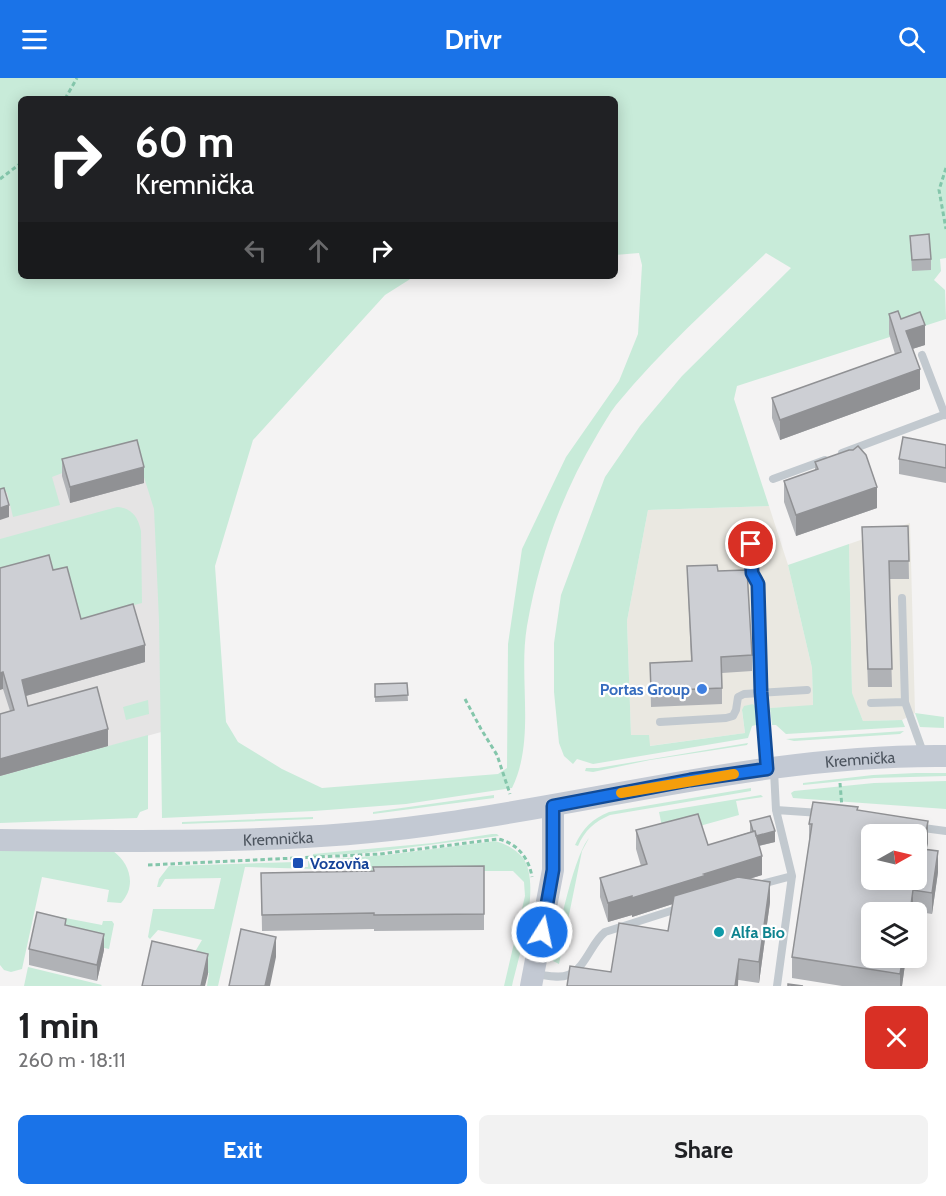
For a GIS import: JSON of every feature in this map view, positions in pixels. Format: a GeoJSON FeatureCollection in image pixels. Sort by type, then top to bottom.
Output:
{"type":"FeatureCollection","features":[{"type":"Feature","properties":{"kind":"main road","name":"Kremnička"},"geometry":{"type":"LineString","coordinates":[[0,840],[258,840],[342,835],[427,826],[518,812],[690,780],[771,769],[889,757],[935,756]]}},
{"type":"Feature","properties":{"kind":"main road"},"geometry":{"type":"LineString","coordinates":[[533,980],[553,870],[553,806]]}},
{"type":"Feature","properties":{"kind":"lane"},"geometry":{"type":"LineString","coordinates":[[773,479],[946,414],[922,355]]}},
{"type":"Feature","properties":{"kind":"lane"},"geometry":{"type":"LineString","coordinates":[[751,544],[752,573],[758,584],[761,692],[777,812],[792,876],[777,986]]}},
{"type":"Feature","properties":{"kind":"lane"},"geometry":{"type":"LineString","coordinates":[[902,598],[905,702],[935,756]]}},
{"type":"Feature","properties":{"kind":"lane"},"geometry":{"type":"LineString","coordinates":[[660,722],[733,716],[738,697],[744,693],[807,690]]}},
{"type":"Feature","properties":{"kind":"lane"},"geometry":{"type":"LineString","coordinates":[[871,703],[905,702]]}},
{"type":"Feature","properties":{"kind":"lane"},"geometry":{"type":"LineString","coordinates":[[777,812],[842,816]]}},
{"type":"Feature","properties":{"kind":"lane"},"geometry":{"type":"LineString","coordinates":[[927,828],[946,831]]}},
{"type":"Feature","properties":{"kind":"lane"},"geometry":{"type":"LineString","coordinates":[[751,887],[792,876]]}},
{"type":"Feature","properties":{"kind":"lane"},"geometry":{"type":"LineString","coordinates":[[533,980],[568,975],[578,967],[596,939],[605,932],[689,905]]}},
{"type":"Feature","properties":{"kind":"path"},"geometry":{"type":"LineString","coordinates":[[67,96],[76,78]]}},
{"type":"Feature","properties":{"kind":"path"},"geometry":{"type":"LineString","coordinates":[[0,179],[18,165]]}},
{"type":"Feature","properties":{"kind":"path"},"geometry":{"type":"LineString","coordinates":[[946,168],[939,190],[946,229]]}},
{"type":"Feature","properties":{"kind":"path"},"geometry":{"type":"LineString","coordinates":[[465,699],[497,755],[518,812]]}},
{"type":"Feature","properties":{"kind":"path"},"geometry":{"type":"LineString","coordinates":[[840,783],[842,816]]}},
{"type":"Feature","properties":{"kind":"path"},"geometry":{"type":"LineString","coordinates":[[507,841],[525,856],[532,879]]}},
{"type":"Feature","properties":{"kind":"shaded area"},"geometry":{"type":"Polygon","coordinates":[[[177,418],[187,725],[0,776],[0,466],[177,418]]]}},
{"type":"Feature","properties":{"kind":"shaded area"},"geometry":{"type":"Polygon","coordinates":[[[769,506],[788,565],[812,668],[813,706],[770,708],[756,707],[753,704],[742,711],[745,733],[649,746],[631,736],[627,621],[648,510],[769,506]]]}},
{"type":"Feature","properties":{"kind":"shaded area"},"geometry":{"type":"Polygon","coordinates":[[[910,523],[915,713],[902,720],[863,721],[852,694],[849,544],[910,523]]]}},
{"type":"Feature","properties":{"kind":"green space"},"geometry":{"type":"Polygon","coordinates":[[[0,78],[946,78],[946,258],[940,259],[941,271],[934,280],[945,290],[946,319],[737,386],[734,399],[769,506],[648,510],[627,621],[631,735],[649,735],[650,746],[745,733],[742,710],[744,706],[753,704],[756,707],[756,725],[752,726],[748,738],[593,764],[577,759],[573,764],[564,756],[559,743],[554,692],[554,643],[561,595],[605,477],[640,426],[682,376],[791,268],[766,253],[670,346],[616,405],[584,458],[562,504],[538,576],[527,626],[524,667],[525,729],[519,769],[512,788],[406,804],[162,818],[159,620],[154,509],[137,455],[52,477],[60,505],[13,517],[7,492],[0,494],[0,78]],[[18,96],[18,279],[410,279],[385,295],[253,440],[215,566],[226,722],[238,742],[282,769],[322,788],[498,774],[507,768],[508,644],[522,549],[566,457],[619,381],[638,334],[642,265],[639,253],[618,255],[618,96],[18,96]]]}},
{"type":"Feature","properties":{"kind":"green space"},"geometry":{"type":"Polygon","coordinates":[[[117,507],[130,511],[140,526],[142,603],[80,619],[67,567],[0,584],[0,539],[117,507]]]}},
{"type":"Feature","properties":{"kind":"green space"},"geometry":{"type":"Polygon","coordinates":[[[849,544],[852,693],[863,721],[902,720],[905,727],[786,734],[776,725],[772,725],[770,708],[813,705],[812,668],[788,565],[849,544]]]}},
{"type":"Feature","properties":{"kind":"green space"},"geometry":{"type":"Polygon","coordinates":[[[148,700],[149,714],[126,720],[123,707],[148,700]]]}},
{"type":"Feature","properties":{"kind":"green space"},"geometry":{"type":"Polygon","coordinates":[[[915,713],[944,717],[944,728],[920,727],[915,713]]]}},
{"type":"Feature","properties":{"kind":"green space"},"geometry":{"type":"Polygon","coordinates":[[[904,731],[900,734],[794,741],[786,739],[904,731]]]}},
{"type":"Feature","properties":{"kind":"green space"},"geometry":{"type":"Polygon","coordinates":[[[148,735],[148,809],[140,812],[137,818],[0,823],[0,776],[148,735]]]}},
{"type":"Feature","properties":{"kind":"green space"},"geometry":{"type":"Polygon","coordinates":[[[748,743],[593,772],[585,771],[586,768],[598,768],[748,743]]]}},
{"type":"Feature","properties":{"kind":"green space"},"geometry":{"type":"Polygon","coordinates":[[[946,773],[946,776],[874,778],[803,785],[803,783],[873,775],[946,773]]]}},
{"type":"Feature","properties":{"kind":"green space"},"geometry":{"type":"Polygon","coordinates":[[[946,781],[946,809],[793,798],[791,793],[874,783],[946,781]]]}},
{"type":"Feature","properties":{"kind":"green space"},"geometry":{"type":"Polygon","coordinates":[[[751,788],[751,791],[610,815],[591,827],[578,846],[575,845],[589,825],[609,812],[751,788]]]}},
{"type":"Feature","properties":{"kind":"green space"},"geometry":{"type":"Polygon","coordinates":[[[494,795],[494,798],[373,814],[373,812],[494,795]]]}},
{"type":"Feature","properties":{"kind":"green space"},"geometry":{"type":"Polygon","coordinates":[[[761,795],[763,797],[736,801],[739,815],[664,836],[659,812],[761,795]]]}},
{"type":"Feature","properties":{"kind":"green space"},"geometry":{"type":"Polygon","coordinates":[[[313,817],[313,819],[182,824],[182,822],[313,817]]]}},
{"type":"Feature","properties":{"kind":"green space"},"geometry":{"type":"Polygon","coordinates":[[[492,834],[499,836],[366,853],[313,856],[313,854],[433,843],[492,834]]]}},
{"type":"Feature","properties":{"kind":"green space"},"geometry":{"type":"Polygon","coordinates":[[[589,838],[582,851],[559,964],[553,961],[562,916],[572,878],[583,847],[589,838]]]}},
{"type":"Feature","properties":{"kind":"green space"},"geometry":{"type":"Polygon","coordinates":[[[495,841],[510,847],[523,858],[528,870],[530,885],[530,902],[524,939],[512,986],[504,986],[525,896],[524,882],[513,871],[383,871],[245,867],[218,986],[207,986],[209,973],[192,969],[196,950],[202,940],[158,930],[150,939],[148,937],[153,909],[214,909],[221,878],[165,879],[160,887],[157,887],[159,879],[169,866],[296,862],[296,867],[308,867],[308,861],[387,855],[495,841]]]}},
{"type":"Feature","properties":{"kind":"green space"},"geometry":{"type":"Polygon","coordinates":[[[0,850],[113,851],[127,868],[129,889],[121,903],[107,902],[109,890],[42,877],[22,969],[11,972],[4,970],[0,965],[0,850]]]}},
{"type":"Feature","properties":{"kind":"green space"},"geometry":{"type":"Polygon","coordinates":[[[39,913],[102,925],[103,921],[112,921],[114,924],[109,949],[67,940],[37,927],[39,913]]]}},
{"type":"Feature","properties":{"kind":"green space"},"geometry":{"type":"Polygon","coordinates":[[[28,967],[102,985],[24,986],[28,967]]]}},
{"type":"Feature","properties":{"kind":"building"},"geometry":{"type":"Polygon","coordinates":[[[929,234],[931,259],[912,260],[910,236],[929,234]]]}},
{"type":"Feature","properties":{"kind":"building"},"geometry":{"type":"Polygon","coordinates":[[[898,311],[901,319],[920,312],[925,325],[906,331],[920,369],[780,420],[772,398],[901,352],[889,314],[898,311]]]}},
{"type":"Feature","properties":{"kind":"building"},"geometry":{"type":"Polygon","coordinates":[[[903,437],[946,445],[946,468],[899,459],[903,437]]]}},
{"type":"Feature","properties":{"kind":"building"},"geometry":{"type":"Polygon","coordinates":[[[137,440],[144,467],[70,487],[62,459],[137,440]]]}},
{"type":"Feature","properties":{"kind":"building"},"geometry":{"type":"Polygon","coordinates":[[[858,446],[866,455],[877,487],[796,515],[784,481],[818,469],[815,462],[853,450],[858,446]]]}},
{"type":"Feature","properties":{"kind":"building"},"geometry":{"type":"Polygon","coordinates":[[[4,488],[9,505],[0,508],[0,489],[4,488]]]}},
{"type":"Feature","properties":{"kind":"building"},"geometry":{"type":"Polygon","coordinates":[[[908,526],[909,561],[889,561],[892,669],[868,669],[862,527],[908,526]]]}},
{"type":"Feature","properties":{"kind":"building"},"geometry":{"type":"Polygon","coordinates":[[[49,555],[53,570],[67,567],[81,619],[133,604],[145,645],[22,680],[28,706],[97,687],[108,729],[0,759],[0,714],[14,710],[3,672],[0,673],[0,568],[49,555]]]}},
{"type":"Feature","properties":{"kind":"building"},"geometry":{"type":"Polygon","coordinates":[[[717,565],[718,571],[747,570],[752,655],[721,657],[722,688],[651,691],[650,663],[692,661],[687,566],[717,565]]]}},
{"type":"Feature","properties":{"kind":"building"},"geometry":{"type":"Polygon","coordinates":[[[407,683],[408,695],[375,697],[375,684],[407,683]]]}},
{"type":"Feature","properties":{"kind":"building"},"geometry":{"type":"Polygon","coordinates":[[[813,802],[858,807],[857,810],[928,821],[927,827],[927,824],[861,824],[861,890],[913,890],[911,902],[861,902],[861,968],[792,957],[812,824],[809,824],[813,802]]]}},
{"type":"Feature","properties":{"kind":"building"},"geometry":{"type":"Polygon","coordinates":[[[698,814],[708,845],[755,831],[762,856],[632,898],[632,896],[608,903],[600,878],[647,864],[636,830],[698,814]]]}},
{"type":"Feature","properties":{"kind":"building"},"geometry":{"type":"Polygon","coordinates":[[[770,816],[775,831],[756,836],[750,821],[770,816]]]}},
{"type":"Feature","properties":{"kind":"building"},"geometry":{"type":"Polygon","coordinates":[[[927,850],[938,851],[932,893],[913,890],[927,890],[927,850]]]}},
{"type":"Feature","properties":{"kind":"building"},"geometry":{"type":"Polygon","coordinates":[[[484,866],[484,914],[262,915],[261,873],[374,871],[373,867],[484,866]]]}},
{"type":"Feature","properties":{"kind":"building","name":"Alfa Bio"},"geometry":{"type":"Polygon","coordinates":[[[738,877],[770,882],[759,962],[739,959],[735,986],[567,986],[570,966],[611,972],[619,923],[668,931],[674,896],[738,877]]]}},
{"type":"Feature","properties":{"kind":"building"},"geometry":{"type":"Polygon","coordinates":[[[37,912],[66,919],[65,925],[104,934],[97,965],[29,949],[37,912]]]}},
{"type":"Feature","properties":{"kind":"building"},"geometry":{"type":"Polygon","coordinates":[[[241,929],[276,937],[265,986],[229,986],[241,929]]]}},
{"type":"Feature","properties":{"kind":"building"},"geometry":{"type":"Polygon","coordinates":[[[152,941],[208,954],[201,986],[142,986],[152,941]]]}},
{"type":"Feature","properties":{"kind":"building"},"geometry":{"type":"Polygon","coordinates":[[[862,968],[901,968],[900,974],[862,968]]]}},
{"type":"Feature","properties":{"kind":"slow traffic"},"geometry":{"type":"LineString","coordinates":[[621,793],[734,774]]}},
{"type":"Feature","properties":{"kind":"place","name":"Portas Group"},"geometry":{"type":"Point","coordinates":[702,689]}},
{"type":"Feature","properties":{"kind":"place","name":"Vozovňa"},"geometry":{"type":"Point","coordinates":[298,863]}},
{"type":"Feature","properties":{"kind":"place","name":"Alfa Bio"},"geometry":{"type":"Point","coordinates":[719,932]}},
{"type":"Feature","properties":{"kind":"route"},"geometry":{"type":"LineString","coordinates":[[542,932],[553,870],[553,806],[690,780],[767,769],[761,692],[758,584],[752,573],[751,544]]}}]}
